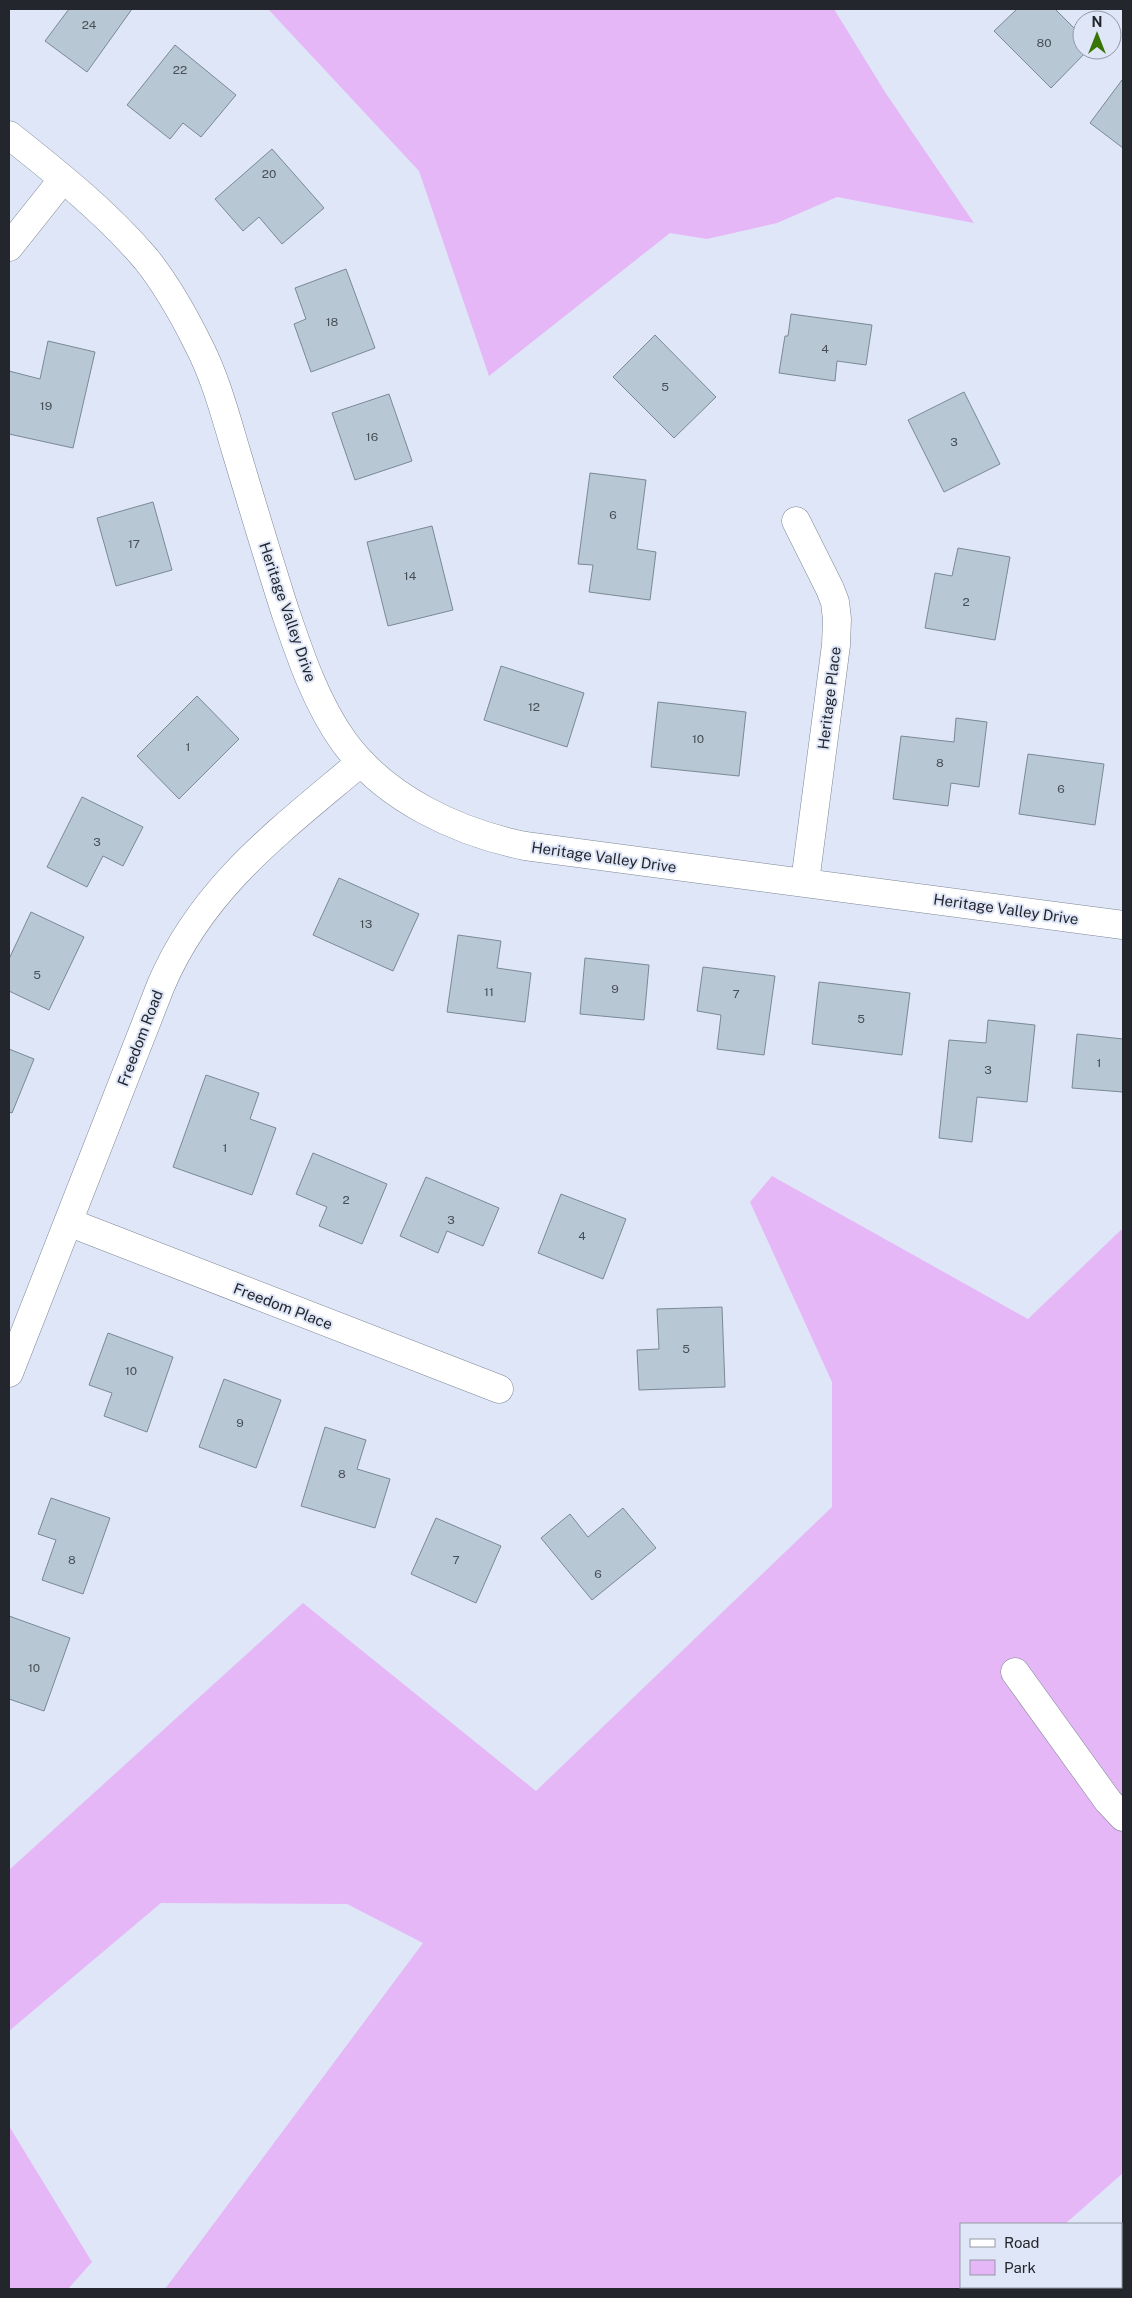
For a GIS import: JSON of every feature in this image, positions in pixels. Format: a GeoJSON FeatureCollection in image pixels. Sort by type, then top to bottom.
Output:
{"type":"FeatureCollection","features":[{"type":"Feature","properties":{"kind":"street","name":"Heritage Valley Drive"},"geometry":{"type":"LineString","coordinates":[[9,134],[96,208],[146,260],[185,318],[199,345],[224,409],[276,583],[305,667],[332,723],[361,762],[383,781],[428,811],[476,834],[502,842],[572,854],[805,882],[1123,925]]}},
{"type":"Feature","properties":{"kind":"street"},"geometry":{"type":"LineString","coordinates":[[9,247],[63,179]]}},
{"type":"Feature","properties":{"kind":"street","name":"Heritage Place"},"geometry":{"type":"LineString","coordinates":[[796,521],[830,589],[837,619],[836,645],[805,882]]}},
{"type":"Feature","properties":{"kind":"street","name":"Freedom Road"},"geometry":{"type":"LineString","coordinates":[[9,1372],[161,985],[186,934],[236,871],[361,762]]}},
{"type":"Feature","properties":{"kind":"street","name":"Freedom Place"},"geometry":{"type":"LineString","coordinates":[[68,1222],[499,1389]]}},
{"type":"Feature","properties":{"kind":"street"},"geometry":{"type":"LineString","coordinates":[[1015,1672],[1108,1801],[1123,1817]]}},
{"type":"Feature","properties":{"kind":"street"},"geometry":{"type":"LineString","coordinates":[[1112,2289],[1116,2288]]}},
{"type":"Feature","properties":{"kind":"green space"},"geometry":{"type":"Polygon","coordinates":[[[268,9],[834,9],[885,92],[974,223],[837,197],[777,223],[707,239],[670,233],[489,376],[419,171],[268,9]]]}},
{"type":"Feature","properties":{"kind":"green space"},"geometry":{"type":"Polygon","coordinates":[[[772,1176],[1028,1319],[1123,1228],[1123,2173],[1066,2223],[960,2223],[960,2288],[994,2288],[992,2289],[165,2289],[423,1943],[347,1904],[161,1903],[9,2031],[9,1870],[303,1603],[536,1791],[832,1507],[832,1382],[750,1202],[772,1176]]]}},
{"type":"Feature","properties":{"kind":"green space"},"geometry":{"type":"Polygon","coordinates":[[[9,2126],[92,2262],[68,2289],[9,2289],[9,2126]]]}},
{"type":"Feature","properties":{"kind":"building"},"geometry":{"type":"Polygon","coordinates":[[[69,9],[132,9],[87,72],[45,41],[69,9]]]}},
{"type":"Feature","properties":{"kind":"building"},"geometry":{"type":"Polygon","coordinates":[[[1017,9],[1055,9],[1072,26],[1072,60],[1078,60],[1051,88],[994,31],[1017,9]]]}},
{"type":"Feature","properties":{"kind":"building"},"geometry":{"type":"Polygon","coordinates":[[[175,45],[236,95],[201,137],[183,123],[170,139],[127,105],[175,45]]]}},
{"type":"Feature","properties":{"kind":"building"},"geometry":{"type":"Polygon","coordinates":[[[1123,80],[1123,148],[1090,123],[1123,80]]]}},
{"type":"Feature","properties":{"kind":"building"},"geometry":{"type":"Polygon","coordinates":[[[272,149],[324,208],[282,244],[259,217],[243,231],[215,199],[272,149]]]}},
{"type":"Feature","properties":{"kind":"building"},"geometry":{"type":"Polygon","coordinates":[[[346,269],[375,348],[311,372],[294,324],[306,319],[295,288],[346,269]]]}},
{"type":"Feature","properties":{"kind":"building"},"geometry":{"type":"Polygon","coordinates":[[[791,314],[872,325],[866,365],[837,361],[835,381],[779,373],[791,314]]]}},
{"type":"Feature","properties":{"kind":"building"},"geometry":{"type":"Polygon","coordinates":[[[655,335],[716,397],[674,438],[613,377],[655,335]]]}},
{"type":"Feature","properties":{"kind":"building"},"geometry":{"type":"Polygon","coordinates":[[[48,341],[95,352],[73,448],[9,434],[9,371],[40,379],[48,341]]]}},
{"type":"Feature","properties":{"kind":"building"},"geometry":{"type":"Polygon","coordinates":[[[964,392],[1000,464],[944,492],[908,420],[964,392]]]}},
{"type":"Feature","properties":{"kind":"building"},"geometry":{"type":"Polygon","coordinates":[[[389,394],[412,461],[355,480],[332,413],[389,394]]]}},
{"type":"Feature","properties":{"kind":"building"},"geometry":{"type":"Polygon","coordinates":[[[590,473],[646,480],[637,549],[656,552],[650,600],[589,592],[593,565],[578,564],[590,473]]]}},
{"type":"Feature","properties":{"kind":"building"},"geometry":{"type":"Polygon","coordinates":[[[153,502],[172,570],[116,586],[97,518],[153,502]]]}},
{"type":"Feature","properties":{"kind":"building"},"geometry":{"type":"Polygon","coordinates":[[[432,526],[453,610],[388,626],[367,542],[432,526]]]}},
{"type":"Feature","properties":{"kind":"building"},"geometry":{"type":"Polygon","coordinates":[[[958,548],[1010,557],[995,640],[925,628],[935,573],[952,576],[958,548]]]}},
{"type":"Feature","properties":{"kind":"building"},"geometry":{"type":"Polygon","coordinates":[[[501,666],[584,693],[567,747],[484,720],[501,666]]]}},
{"type":"Feature","properties":{"kind":"building"},"geometry":{"type":"Polygon","coordinates":[[[197,696],[239,739],[179,799],[137,756],[197,696]]]}},
{"type":"Feature","properties":{"kind":"building"},"geometry":{"type":"Polygon","coordinates":[[[658,702],[746,712],[739,776],[651,767],[658,702]]]}},
{"type":"Feature","properties":{"kind":"building"},"geometry":{"type":"Polygon","coordinates":[[[956,718],[987,722],[979,787],[951,783],[948,806],[893,799],[901,736],[954,742],[956,718]]]}},
{"type":"Feature","properties":{"kind":"building"},"geometry":{"type":"Polygon","coordinates":[[[1028,754],[1104,764],[1095,825],[1019,814],[1028,754]]]}},
{"type":"Feature","properties":{"kind":"building"},"geometry":{"type":"Polygon","coordinates":[[[82,797],[143,827],[123,866],[103,856],[87,887],[47,867],[82,797]]]}},
{"type":"Feature","properties":{"kind":"building"},"geometry":{"type":"Polygon","coordinates":[[[339,878],[419,914],[393,971],[313,935],[339,878]]]}},
{"type":"Feature","properties":{"kind":"building"},"geometry":{"type":"Polygon","coordinates":[[[31,912],[84,937],[49,1010],[9,991],[9,959],[31,912]]]}},
{"type":"Feature","properties":{"kind":"building"},"geometry":{"type":"Polygon","coordinates":[[[458,935],[501,941],[497,968],[531,973],[525,1022],[447,1012],[458,935]]]}},
{"type":"Feature","properties":{"kind":"building"},"geometry":{"type":"Polygon","coordinates":[[[585,958],[649,965],[644,1020],[580,1014],[585,958]]]}},
{"type":"Feature","properties":{"kind":"building"},"geometry":{"type":"Polygon","coordinates":[[[703,967],[775,976],[764,1055],[717,1049],[721,1015],[697,1011],[703,967]]]}},
{"type":"Feature","properties":{"kind":"building"},"geometry":{"type":"Polygon","coordinates":[[[819,982],[910,993],[902,1055],[812,1044],[819,982]]]}},
{"type":"Feature","properties":{"kind":"building"},"geometry":{"type":"Polygon","coordinates":[[[988,1020],[1035,1025],[1027,1102],[977,1097],[972,1142],[939,1138],[949,1040],[986,1043],[988,1020]]]}},
{"type":"Feature","properties":{"kind":"building"},"geometry":{"type":"Polygon","coordinates":[[[1077,1034],[1123,1039],[1123,1092],[1072,1088],[1077,1034]]]}},
{"type":"Feature","properties":{"kind":"building"},"geometry":{"type":"Polygon","coordinates":[[[9,1049],[34,1059],[12,1113],[9,1112],[9,1049]]]}},
{"type":"Feature","properties":{"kind":"building"},"geometry":{"type":"Polygon","coordinates":[[[206,1075],[259,1093],[250,1119],[276,1128],[252,1195],[173,1167],[206,1075]]]}},
{"type":"Feature","properties":{"kind":"building"},"geometry":{"type":"Polygon","coordinates":[[[313,1153],[387,1184],[362,1244],[319,1226],[327,1207],[296,1194],[313,1153]]]}},
{"type":"Feature","properties":{"kind":"building"},"geometry":{"type":"Polygon","coordinates":[[[426,1177],[499,1208],[483,1246],[447,1231],[438,1253],[400,1236],[426,1177]]]}},
{"type":"Feature","properties":{"kind":"building"},"geometry":{"type":"Polygon","coordinates":[[[561,1194],[626,1219],[603,1279],[538,1253],[561,1194]]]}},
{"type":"Feature","properties":{"kind":"building"},"geometry":{"type":"Polygon","coordinates":[[[722,1307],[725,1387],[639,1390],[637,1350],[659,1349],[657,1309],[722,1307]]]}},
{"type":"Feature","properties":{"kind":"building"},"geometry":{"type":"Polygon","coordinates":[[[108,1333],[173,1357],[147,1432],[104,1416],[112,1393],[89,1385],[108,1333]]]}},
{"type":"Feature","properties":{"kind":"building"},"geometry":{"type":"Polygon","coordinates":[[[224,1379],[281,1400],[256,1468],[199,1447],[224,1379]]]}},
{"type":"Feature","properties":{"kind":"building"},"geometry":{"type":"Polygon","coordinates":[[[325,1427],[366,1440],[357,1469],[390,1479],[375,1528],[301,1506],[325,1427]]]}},
{"type":"Feature","properties":{"kind":"building"},"geometry":{"type":"Polygon","coordinates":[[[51,1498],[110,1518],[83,1594],[42,1580],[56,1540],[38,1534],[51,1498]]]}},
{"type":"Feature","properties":{"kind":"building"},"geometry":{"type":"Polygon","coordinates":[[[623,1508],[656,1548],[592,1600],[541,1538],[570,1514],[588,1537],[623,1508]]]}},
{"type":"Feature","properties":{"kind":"building"},"geometry":{"type":"Polygon","coordinates":[[[436,1518],[501,1546],[476,1603],[411,1574],[436,1518]]]}},
{"type":"Feature","properties":{"kind":"building"},"geometry":{"type":"Polygon","coordinates":[[[9,1616],[70,1638],[44,1711],[9,1699],[9,1616]]]}}]}
